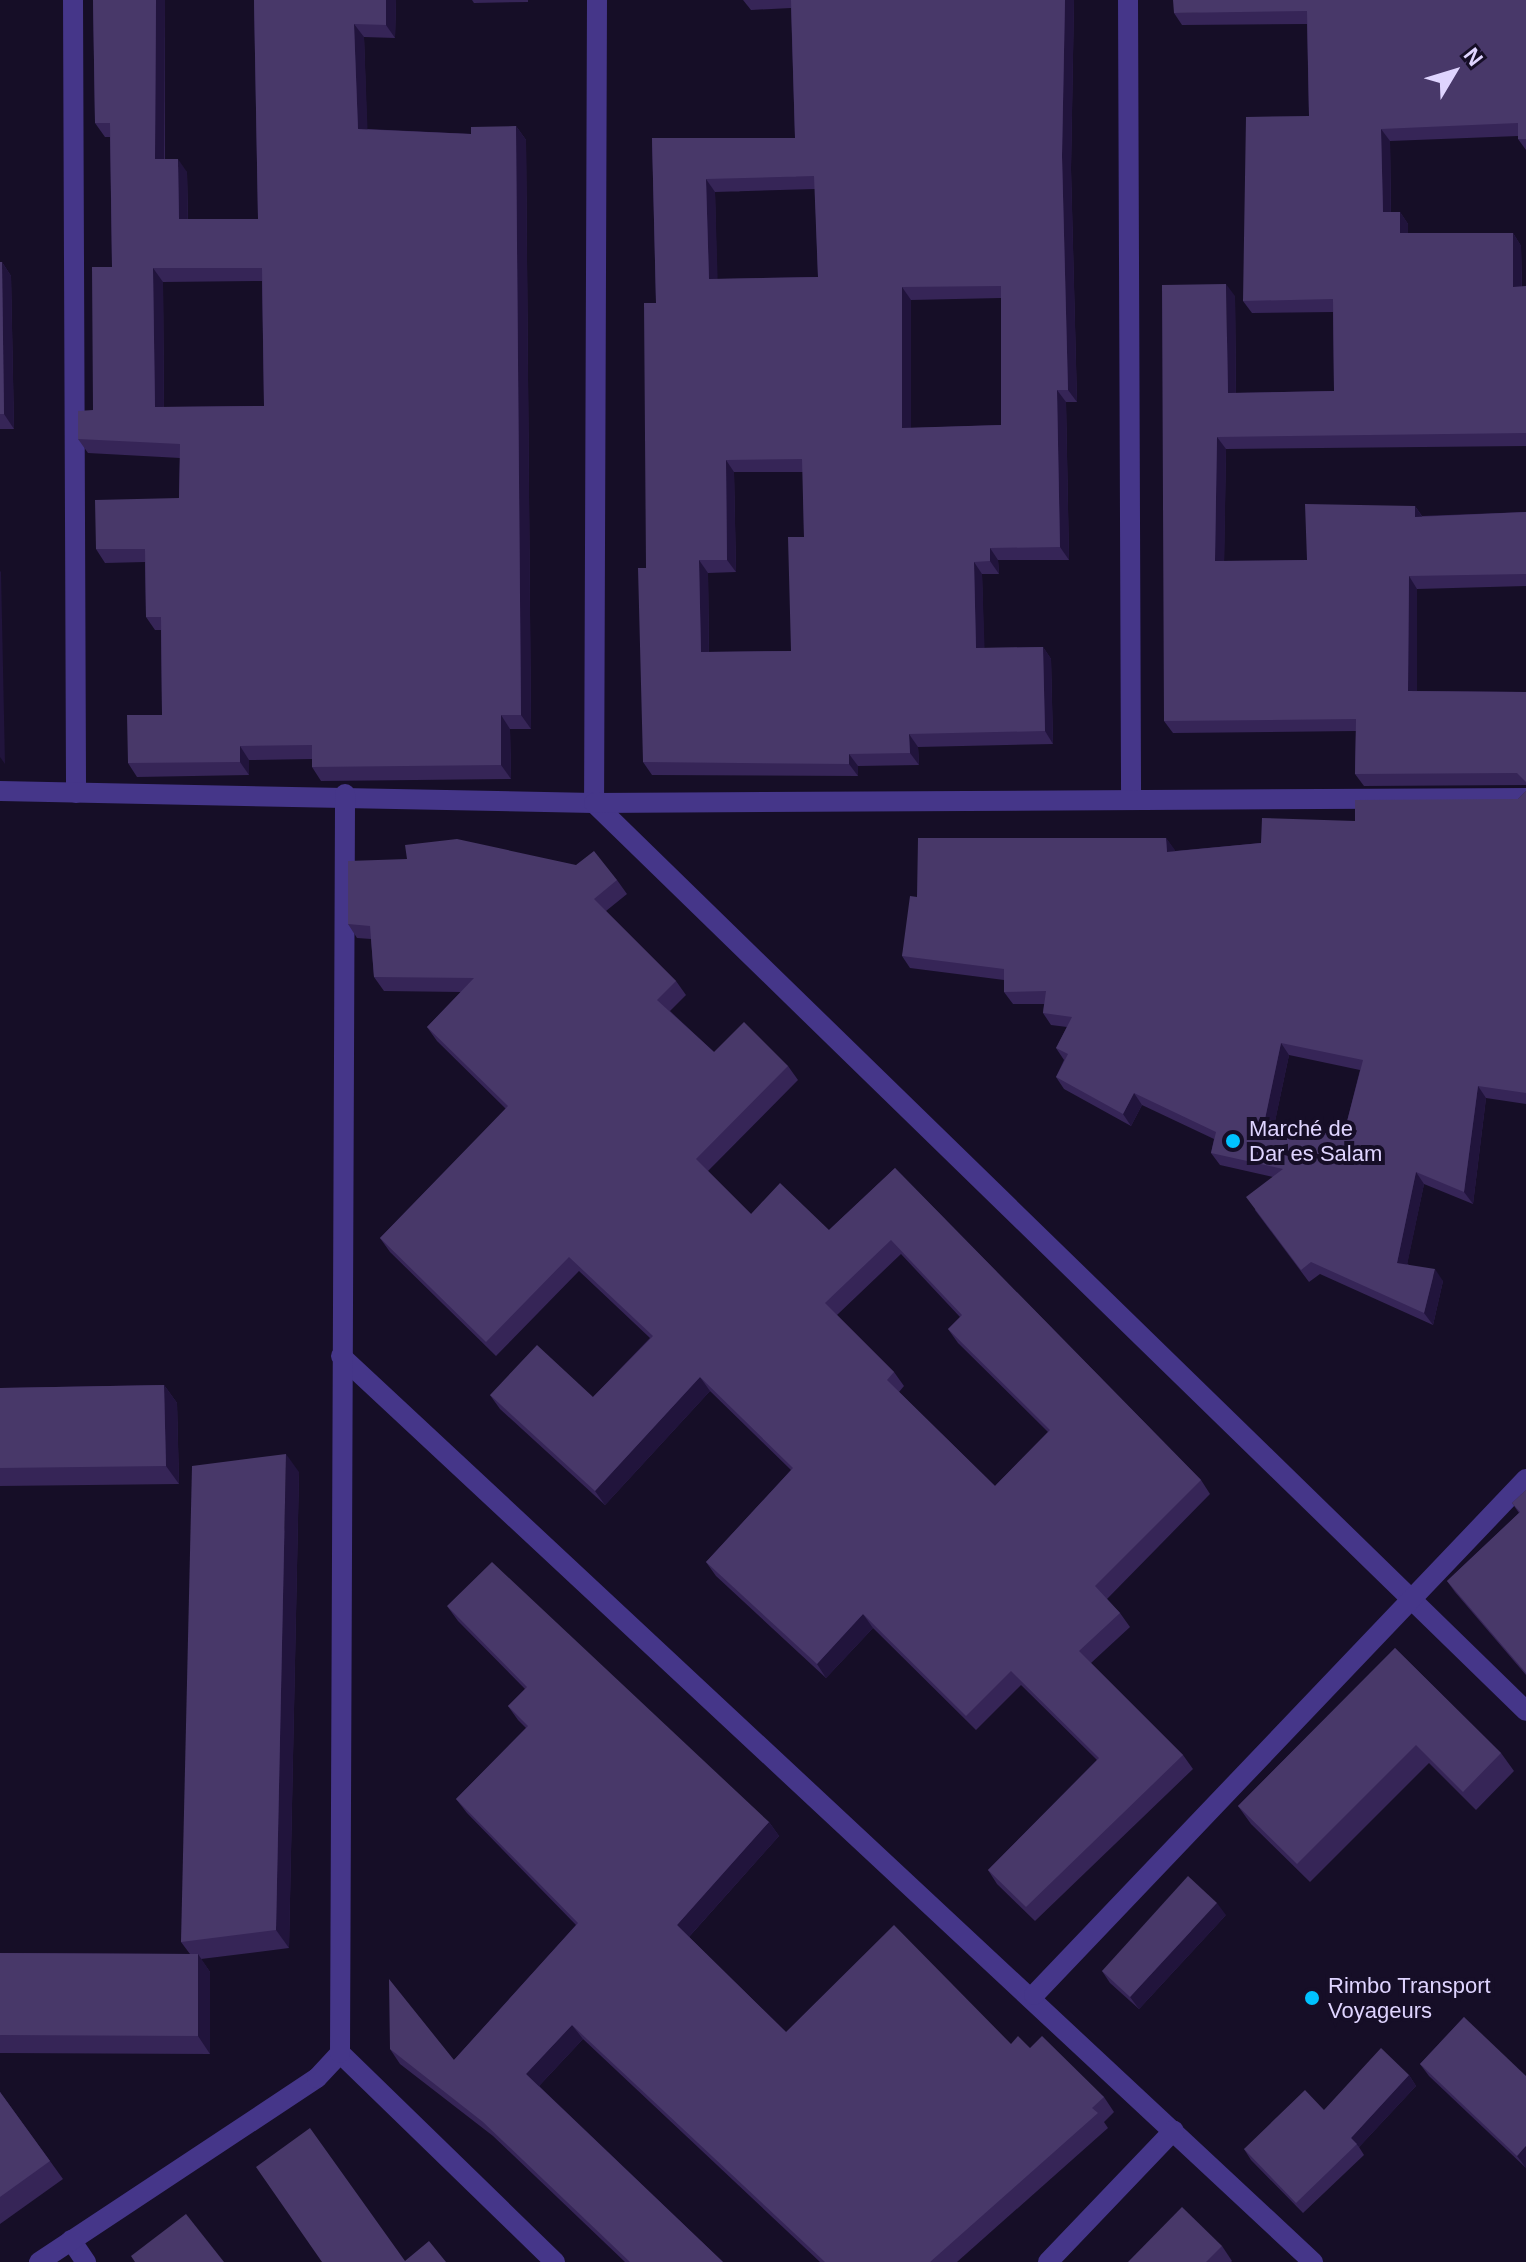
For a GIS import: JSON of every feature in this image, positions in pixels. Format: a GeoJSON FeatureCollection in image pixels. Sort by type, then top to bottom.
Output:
{"type":"FeatureCollection","features":[{"type":"Feature","properties":{"kind":"street"},"geometry":{"type":"LineString","coordinates":[[73,0],[76,793]]}},
{"type":"Feature","properties":{"kind":"street"},"geometry":{"type":"LineString","coordinates":[[597,0],[594,803],[1526,1711]]}},
{"type":"Feature","properties":{"kind":"street"},"geometry":{"type":"LineString","coordinates":[[1128,0],[1131,797]]}},
{"type":"Feature","properties":{"kind":"street"},"geometry":{"type":"LineString","coordinates":[[0,791],[345,794],[594,803],[1131,797],[1526,798]]}},
{"type":"Feature","properties":{"kind":"street"},"geometry":{"type":"LineString","coordinates":[[39,2262],[317,2078],[340,2053],[345,794]]}},
{"type":"Feature","properties":{"kind":"street"},"geometry":{"type":"LineString","coordinates":[[341,1356],[1034,1995],[1313,2262]]}},
{"type":"Feature","properties":{"kind":"street"},"geometry":{"type":"LineString","coordinates":[[1034,1995],[1526,1479]]}},
{"type":"Feature","properties":{"kind":"street"},"geometry":{"type":"LineString","coordinates":[[340,2053],[555,2262]]}},
{"type":"Feature","properties":{"kind":"street"},"geometry":{"type":"LineString","coordinates":[[1048,2262],[1174,2130]]}},
{"type":"Feature","properties":{"kind":"street"},"geometry":{"type":"LineString","coordinates":[[71,2240],[86,2262]]}},
{"type":"Feature","properties":{"kind":"building"},"geometry":{"type":"Polygon","coordinates":[[[93,0],[156,0],[155,159],[178,159],[179,219],[258,219],[254,0],[386,0],[386,25],[354,24],[358,129],[471,134],[471,127],[516,126],[521,715],[501,715],[501,765],[312,767],[312,745],[240,746],[240,762],[128,763],[127,715],[162,715],[161,617],[146,617],[145,549],[96,549],[95,500],[179,498],[180,444],[78,439],[78,411],[93,410],[92,267],[112,267],[110,123],[95,123],[93,0]],[[153,268],[155,407],[264,406],[262,268],[153,268]]]}},
{"type":"Feature","properties":{"kind":"building"},"geometry":{"type":"Polygon","coordinates":[[[791,0],[1065,0],[1062,156],[1068,390],[1057,390],[1060,547],[990,548],[990,561],[974,562],[976,648],[1043,647],[1045,731],[909,734],[910,753],[849,754],[849,764],[643,762],[638,568],[646,568],[644,303],[656,303],[652,138],[795,138],[791,0]],[[814,176],[706,179],[709,279],[818,277],[814,176]],[[1001,286],[902,287],[902,428],[1001,425],[1001,286]],[[802,459],[726,460],[727,560],[699,560],[701,652],[791,651],[788,537],[804,537],[802,459]]]}},
{"type":"Feature","properties":{"kind":"building"},"geometry":{"type":"Polygon","coordinates":[[[1173,0],[1526,0],[1526,139],[1518,139],[1518,123],[1381,129],[1383,212],[1400,212],[1400,233],[1513,233],[1513,287],[1526,286],[1526,433],[1217,437],[1215,561],[1307,560],[1305,504],[1415,506],[1415,517],[1526,512],[1526,574],[1409,576],[1408,691],[1526,692],[1526,782],[1517,773],[1355,774],[1356,719],[1164,721],[1162,285],[1226,284],[1228,393],[1334,391],[1333,299],[1243,301],[1246,117],[1309,116],[1307,11],[1174,13],[1173,0]]]}},
{"type":"Feature","properties":{"kind":"building"},"geometry":{"type":"Polygon","coordinates":[[[2,262],[4,414],[0,414],[2,262]]]}},
{"type":"Feature","properties":{"kind":"building"},"geometry":{"type":"Polygon","coordinates":[[[1526,791],[1526,1093],[1478,1086],[1464,1192],[1416,1172],[1397,1263],[1435,1269],[1424,1313],[1311,1262],[1301,1270],[1246,1197],[1283,1169],[1211,1153],[1216,1132],[1134,1093],[1123,1114],[1056,1077],[1068,1054],[1056,1048],[1072,1017],[1043,1013],[1046,991],[1004,992],[1004,969],[902,956],[910,896],[917,897],[918,838],[1166,838],[1167,852],[1261,843],[1262,818],[1355,821],[1355,800],[1518,799],[1526,791]],[[1281,1043],[1265,1119],[1343,1137],[1363,1060],[1281,1043]]]}},
{"type":"Feature","properties":{"kind":"building"},"geometry":{"type":"Polygon","coordinates":[[[457,839],[576,865],[594,851],[617,880],[594,899],[676,981],[657,1000],[714,1052],[744,1022],[788,1066],[696,1159],[751,1214],[780,1183],[829,1230],[895,1168],[1201,1480],[1095,1586],[1120,1613],[1079,1651],[1183,1755],[1026,1907],[988,1870],[1099,1758],[1011,1671],[966,1716],[863,1614],[817,1664],[706,1562],[793,1468],[700,1377],[595,1491],[490,1395],[537,1345],[593,1397],[653,1336],[569,1257],[486,1342],[380,1238],[508,1106],[427,1027],[474,978],[374,977],[370,926],[348,924],[348,861],[407,859],[405,845],[457,839]],[[891,1240],[825,1303],[894,1372],[887,1380],[995,1486],[1050,1430],[948,1329],[962,1315],[891,1240]]]}},
{"type":"Feature","properties":{"kind":"building"},"geometry":{"type":"Polygon","coordinates":[[[164,1385],[166,1466],[0,1468],[0,1388],[164,1385]]]}},
{"type":"Feature","properties":{"kind":"building"},"geometry":{"type":"Polygon","coordinates":[[[286,1454],[276,1930],[181,1942],[192,1466],[286,1454]]]}},
{"type":"Feature","properties":{"kind":"building"},"geometry":{"type":"Polygon","coordinates":[[[1526,1490],[1526,1673],[1447,1581],[1520,1512],[1512,1503],[1526,1490]]]}},
{"type":"Feature","properties":{"kind":"building"},"geometry":{"type":"Polygon","coordinates":[[[492,1562],[769,1822],[677,1925],[786,2032],[894,1925],[1011,2044],[1018,2036],[1030,2048],[1042,2036],[1104,2097],[1092,2108],[1098,2113],[930,2262],[825,2262],[572,2025],[526,2074],[723,2262],[630,2262],[483,2122],[390,2049],[389,1979],[454,2060],[578,1923],[456,1799],[528,1726],[508,1706],[527,1687],[447,1606],[492,1562]]]}},
{"type":"Feature","properties":{"kind":"building"},"geometry":{"type":"Polygon","coordinates":[[[1395,1648],[1501,1753],[1463,1792],[1416,1745],[1297,1864],[1238,1806],[1395,1648]]]}},
{"type":"Feature","properties":{"kind":"building"},"geometry":{"type":"Polygon","coordinates":[[[1188,1876],[1217,1903],[1130,1997],[1102,1971],[1188,1876]]]}},
{"type":"Feature","properties":{"kind":"building"},"geometry":{"type":"Polygon","coordinates":[[[0,1953],[198,1954],[198,2036],[0,2035],[0,1953]]]}},
{"type":"Feature","properties":{"kind":"building"},"geometry":{"type":"Polygon","coordinates":[[[1464,2017],[1526,2076],[1526,2146],[1517,2156],[1420,2064],[1464,2017]]]}},
{"type":"Feature","properties":{"kind":"building"},"geometry":{"type":"Polygon","coordinates":[[[1381,2048],[1409,2075],[1351,2138],[1357,2144],[1296,2203],[1244,2149],[1305,2090],[1324,2110],[1381,2048]]]}},
{"type":"Feature","properties":{"kind":"building"},"geometry":{"type":"Polygon","coordinates":[[[0,2092],[50,2161],[0,2197],[0,2092]]]}},
{"type":"Feature","properties":{"kind":"building"},"geometry":{"type":"Polygon","coordinates":[[[310,2128],[405,2261],[429,2241],[446,2262],[322,2262],[256,2167],[310,2128]]]}},
{"type":"Feature","properties":{"kind":"building"},"geometry":{"type":"Polygon","coordinates":[[[1182,2207],[1222,2246],[1206,2262],[1128,2262],[1182,2207]]]}},
{"type":"Feature","properties":{"kind":"building"},"geometry":{"type":"Polygon","coordinates":[[[186,2214],[224,2262],[135,2262],[131,2256],[186,2214]]]}},
{"type":"Feature","properties":{"kind":"place","name":"Marché de Dar es Salam"},"geometry":{"type":"Point","coordinates":[1233,1141]}},
{"type":"Feature","properties":{"kind":"place","name":"Rimbo Transport Voyageurs"},"geometry":{"type":"Point","coordinates":[1312,1998]}}]}
